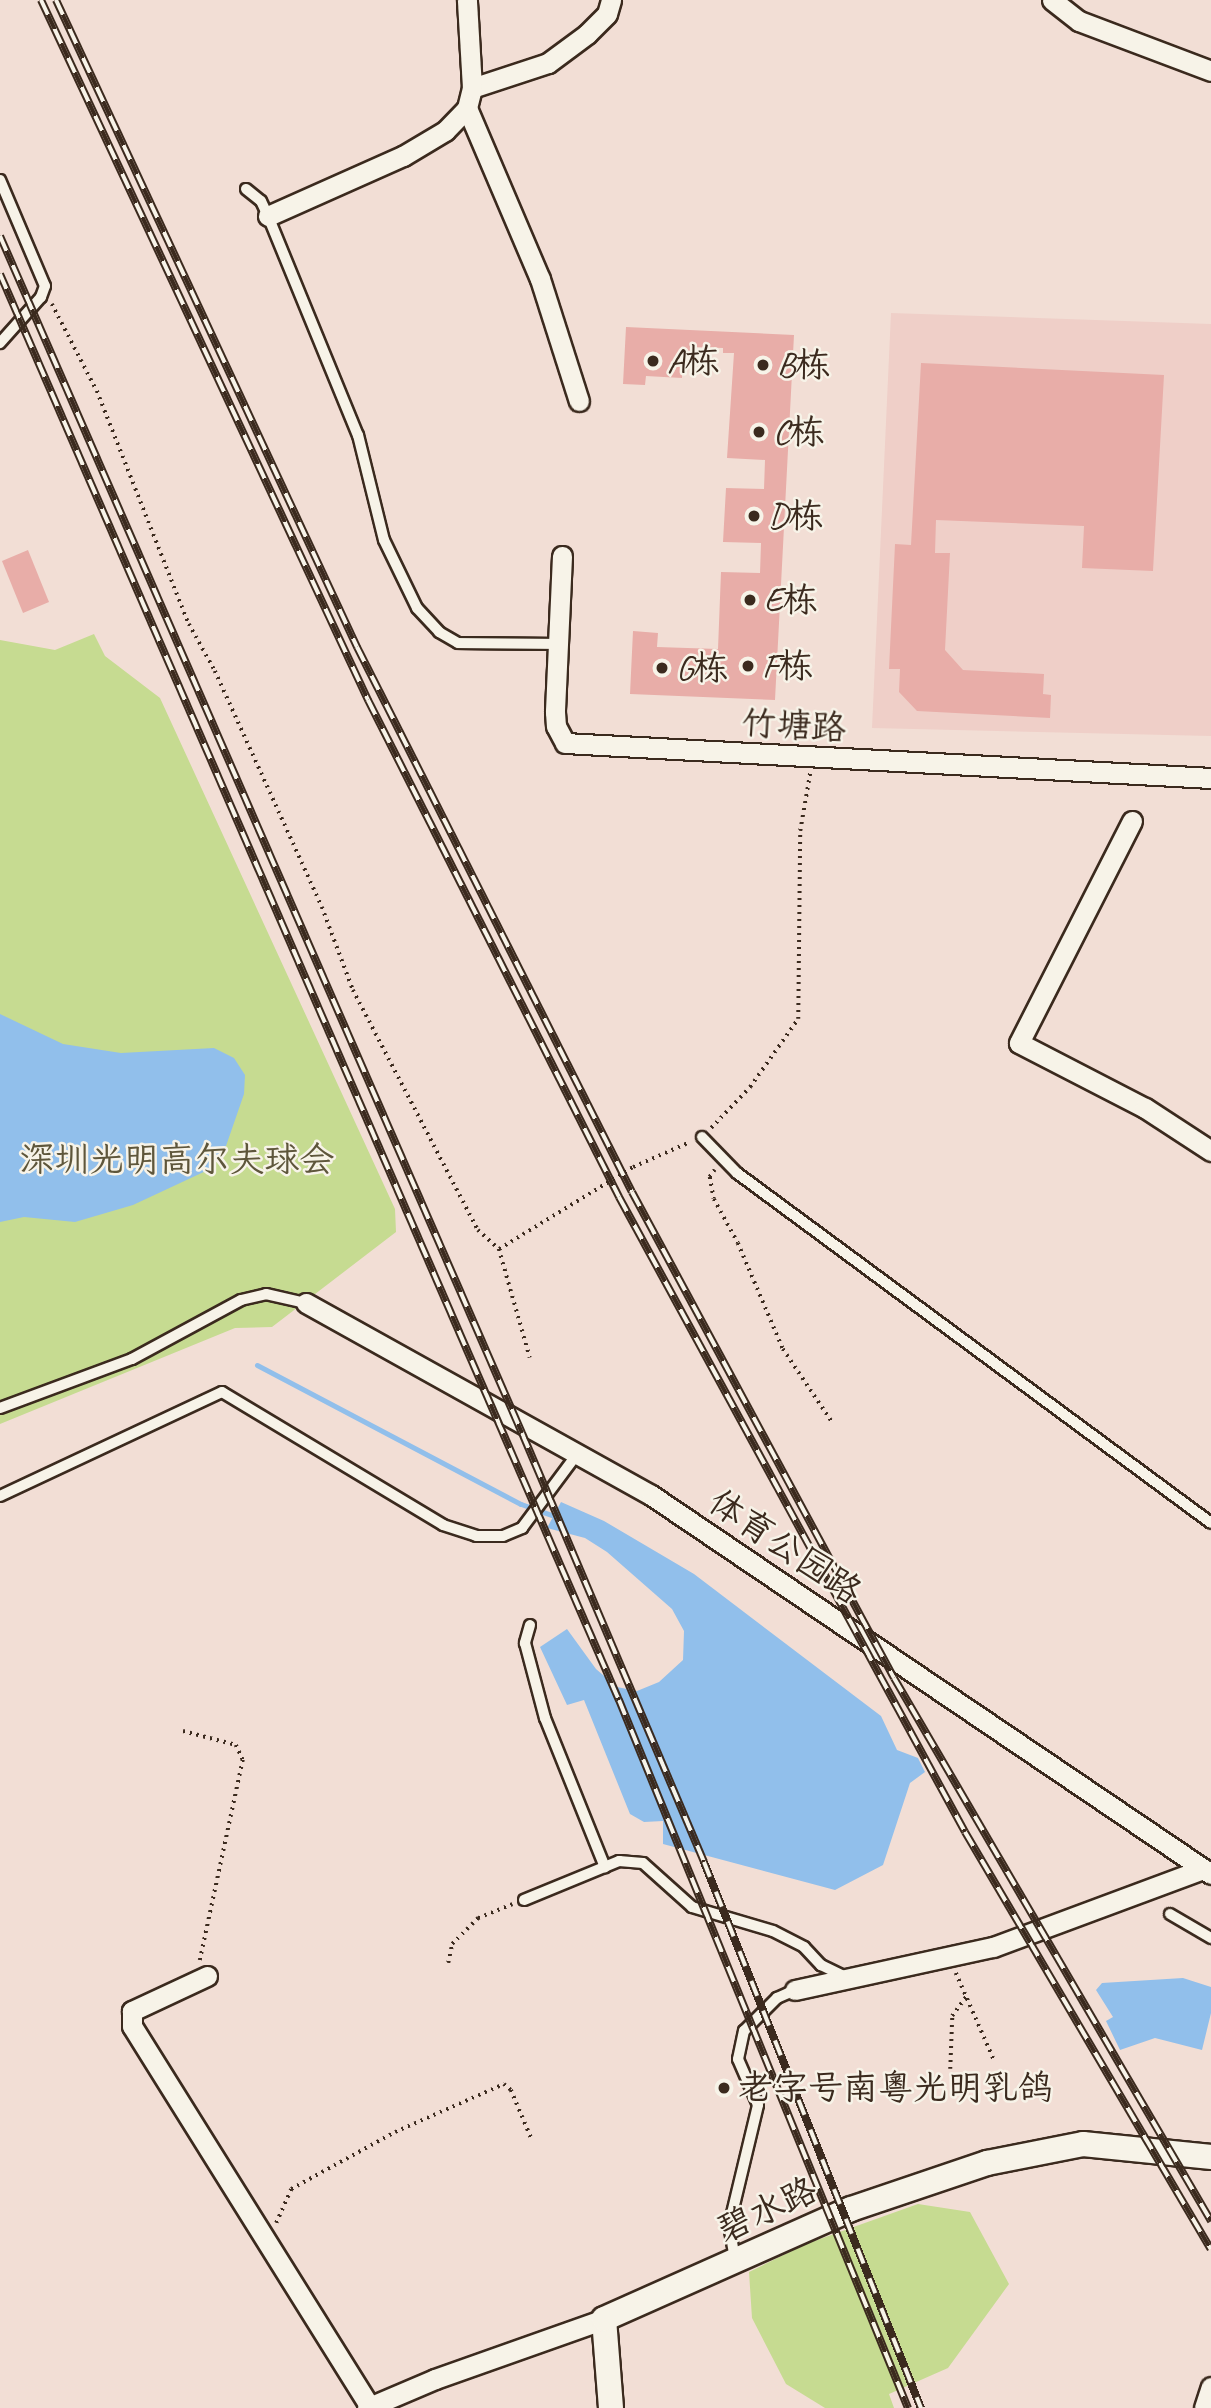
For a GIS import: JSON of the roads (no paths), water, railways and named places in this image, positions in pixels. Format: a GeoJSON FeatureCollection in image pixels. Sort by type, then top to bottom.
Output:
{"type":"FeatureCollection","features":[{"type":"Feature","properties":{"kind":"street"},"geometry":{"type":"LineString","coordinates":[[268,216],[403,156],[445,131],[467,108],[472,88],[467,0]]}},
{"type":"Feature","properties":{"kind":"street"},"geometry":{"type":"LineString","coordinates":[[472,88],[548,62],[587,34],[607,15],[611,0]]}},
{"type":"Feature","properties":{"kind":"street"},"geometry":{"type":"LineString","coordinates":[[1052,0],[1079,21],[1211,71]]}},
{"type":"Feature","properties":{"kind":"street"},"geometry":{"type":"LineString","coordinates":[[467,108],[540,279],[579,401]]}},
{"type":"Feature","properties":{"kind":"street","name":"竹塘路"},"geometry":{"type":"LineString","coordinates":[[562,556],[556,726],[565,743],[1211,778]]}},
{"type":"Feature","properties":{"kind":"street"},"geometry":{"type":"LineString","coordinates":[[1132,821],[1019,1043],[1133,1101],[1211,1151]]}},
{"type":"Feature","properties":{"kind":"street","name":"体育公园路"},"geometry":{"type":"LineString","coordinates":[[306,1303],[578,1452],[663,1503],[1207,1872]]}},
{"type":"Feature","properties":{"kind":"street"},"geometry":{"type":"LineString","coordinates":[[795,1990],[993,1947],[1207,1872]]}},
{"type":"Feature","properties":{"kind":"street"},"geometry":{"type":"LineString","coordinates":[[201,1979],[132,2011],[130,2018],[368,2407]]}},
{"type":"Feature","properties":{"kind":"street","name":"碧水路"},"geometry":{"type":"LineString","coordinates":[[368,2407],[399,2401],[604,2319],[736,2263],[851,2209],[987,2163],[1083,2144],[1211,2157]]}},
{"type":"Feature","properties":{"kind":"street"},"geometry":{"type":"LineString","coordinates":[[604,2319],[611,2408]]}},
{"type":"Feature","properties":{"kind":"street"},"geometry":{"type":"LineString","coordinates":[[1204,2408],[1211,2387]]}},
{"type":"Feature","properties":{"kind":"lane"},"geometry":{"type":"LineString","coordinates":[[0,180],[44,280],[44,294],[0,343]]}},
{"type":"Feature","properties":{"kind":"lane"},"geometry":{"type":"LineString","coordinates":[[246,189],[261,201],[268,216],[358,435],[384,540],[417,608],[439,632],[458,643],[558,644]]}},
{"type":"Feature","properties":{"kind":"lane"},"geometry":{"type":"LineString","coordinates":[[702,1137],[722,1160],[1211,1523]]}},
{"type":"Feature","properties":{"kind":"lane"},"geometry":{"type":"LineString","coordinates":[[0,1408],[132,1359],[241,1300],[266,1294],[306,1303]]}},
{"type":"Feature","properties":{"kind":"lane"},"geometry":{"type":"LineString","coordinates":[[0,1496],[222,1392],[457,1532],[503,1536],[529,1522],[578,1452]]}},
{"type":"Feature","properties":{"kind":"lane"},"geometry":{"type":"LineString","coordinates":[[530,1625],[525,1643],[534,1682],[605,1867]]}},
{"type":"Feature","properties":{"kind":"lane"},"geometry":{"type":"LineString","coordinates":[[524,1900],[619,1861],[643,1863],[692,1907],[773,1931],[804,1947],[821,1965],[847,1977]]}},
{"type":"Feature","properties":{"kind":"lane"},"geometry":{"type":"LineString","coordinates":[[1170,1913],[1211,1938]]}},
{"type":"Feature","properties":{"kind":"lane"},"geometry":{"type":"LineString","coordinates":[[736,2263],[729,2226],[758,2105],[738,2059],[744,2031],[777,1998],[795,1990]]}},
{"type":"Feature","properties":{"kind":"water"},"geometry":{"type":"Polygon","coordinates":[[[0,1014],[63,1044],[121,1053],[214,1048],[234,1058],[245,1075],[244,1094],[226,1146],[208,1170],[133,1205],[75,1222],[24,1217],[0,1222],[0,1014]]]}},
{"type":"Feature","properties":{"kind":"water"},"geometry":{"type":"Polygon","coordinates":[[[561,1502],[604,1521],[694,1574],[881,1716],[897,1750],[918,1758],[925,1772],[910,1783],[883,1865],[835,1890],[663,1844],[663,1821],[644,1822],[630,1814],[584,1700],[567,1705],[540,1647],[567,1629],[596,1669],[617,1687],[637,1691],[659,1682],[683,1660],[684,1631],[672,1609],[607,1552],[585,1538],[547,1528],[561,1502]]]}},
{"type":"Feature","properties":{"kind":"water"},"geometry":{"type":"Polygon","coordinates":[[[1183,1978],[1211,1987],[1211,2013],[1202,2050],[1155,2038],[1120,2050],[1106,2021],[1113,2017],[1096,1990],[1102,1983],[1183,1978]]]}},
{"type":"Feature","properties":{"kind":"waterway"},"geometry":{"type":"LineString","coordinates":[[257,1365],[521,1504],[554,1516]]}},
{"type":"Feature","properties":{"kind":"railway"},"geometry":{"type":"LineString","coordinates":[[41,0],[368,700],[619,1197],[965,1832],[1211,2249]]}},
{"type":"Feature","properties":{"kind":"railway"},"geometry":{"type":"LineString","coordinates":[[56,0],[357,647],[632,1192],[894,1678],[1211,2221]]}},
{"type":"Feature","properties":{"kind":"railway"},"geometry":{"type":"LineString","coordinates":[[0,236],[522,1433],[704,1862],[921,2408]]}},
{"type":"Feature","properties":{"kind":"railway"},"geometry":{"type":"LineString","coordinates":[[0,274],[619,1700],[908,2408]]}},
{"type":"Feature","properties":{"kind":"place","name":"A栋"},"geometry":{"type":"Point","coordinates":[653,361]}},
{"type":"Feature","properties":{"kind":"place","name":"B栋"},"geometry":{"type":"Point","coordinates":[763,365]}},
{"type":"Feature","properties":{"kind":"place","name":"C栋"},"geometry":{"type":"Point","coordinates":[759,432]}},
{"type":"Feature","properties":{"kind":"place","name":"D栋"},"geometry":{"type":"Point","coordinates":[754,516]}},
{"type":"Feature","properties":{"kind":"place","name":"E栋"},"geometry":{"type":"Point","coordinates":[750,600]}},
{"type":"Feature","properties":{"kind":"place","name":"F栋"},"geometry":{"type":"Point","coordinates":[748,666]}},
{"type":"Feature","properties":{"kind":"place","name":"G栋"},"geometry":{"type":"Point","coordinates":[662,668]}},
{"type":"Feature","properties":{"kind":"place","name":"老字号南粤光明乳鸽"},"geometry":{"type":"Point","coordinates":[724,2088]}},
{"type":"Feature","properties":{"kind":"park label","name":"深圳光明高尔夫球会"},"geometry":{"type":"Point","coordinates":[177,1160]}}]}
